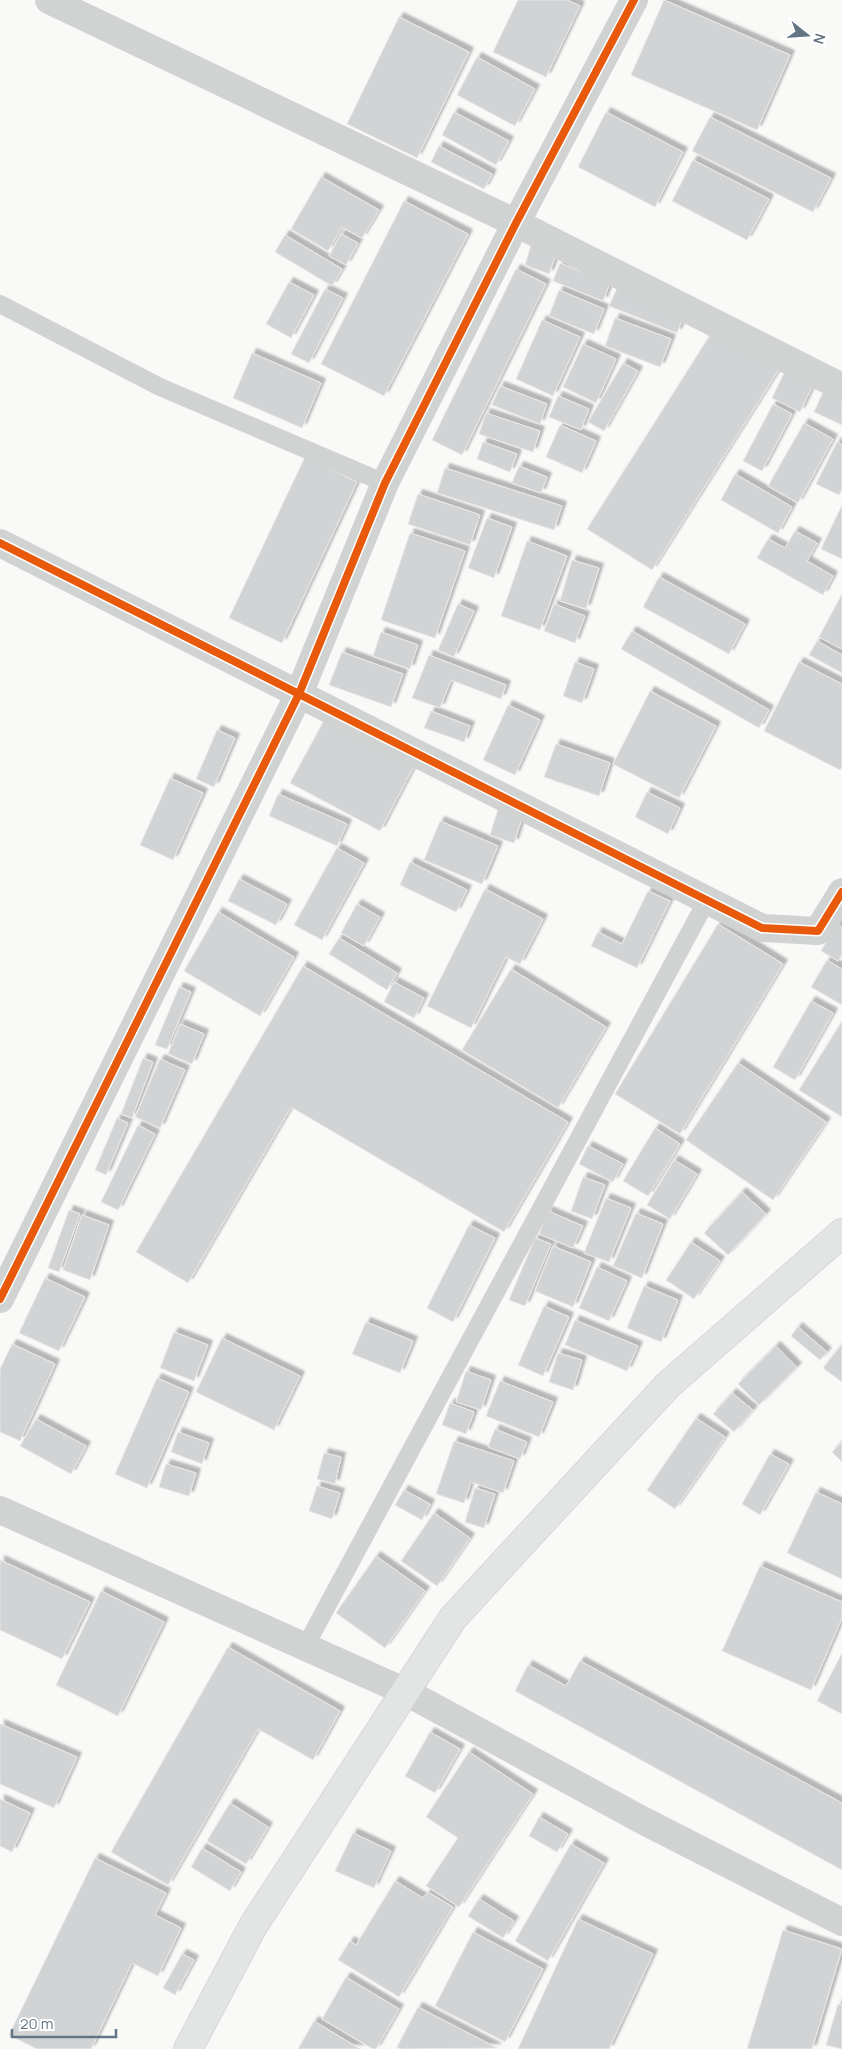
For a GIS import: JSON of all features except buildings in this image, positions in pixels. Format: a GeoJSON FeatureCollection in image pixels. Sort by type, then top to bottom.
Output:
{"type":"FeatureCollection","features":[{"type":"Feature","properties":{"kind":"main road"},"geometry":{"type":"LineString","coordinates":[[188,2049],[253,1926],[453,1618],[668,1385],[837,1244]]}},
{"type":"Feature","properties":{"kind":"street"},"geometry":{"type":"LineString","coordinates":[[49,0],[516,223],[842,387]]}},
{"type":"Feature","properties":{"kind":"street"},"geometry":{"type":"LineString","coordinates":[[0,1299],[299,694],[385,483],[516,223],[634,0]]}},
{"type":"Feature","properties":{"kind":"street"},"geometry":{"type":"LineString","coordinates":[[0,543],[762,928],[818,931],[842,892]]}},
{"type":"Feature","properties":{"kind":"street"},"geometry":{"type":"LineString","coordinates":[[0,1510],[406,1692],[642,1820],[842,1922]]}},
{"type":"Feature","properties":{"kind":"lane"},"geometry":{"type":"LineString","coordinates":[[0,304],[160,387],[385,483]]}},
{"type":"Feature","properties":{"kind":"lane"},"geometry":{"type":"LineString","coordinates":[[305,1647],[707,900]]}},
{"type":"Feature","properties":{"kind":"cycle path"},"geometry":{"type":"LineString","coordinates":[[0,1299],[299,694],[385,483],[516,223],[634,0]]}},
{"type":"Feature","properties":{"kind":"cycle path"},"geometry":{"type":"LineString","coordinates":[[0,543],[762,928],[818,931],[842,892]]}}]}
